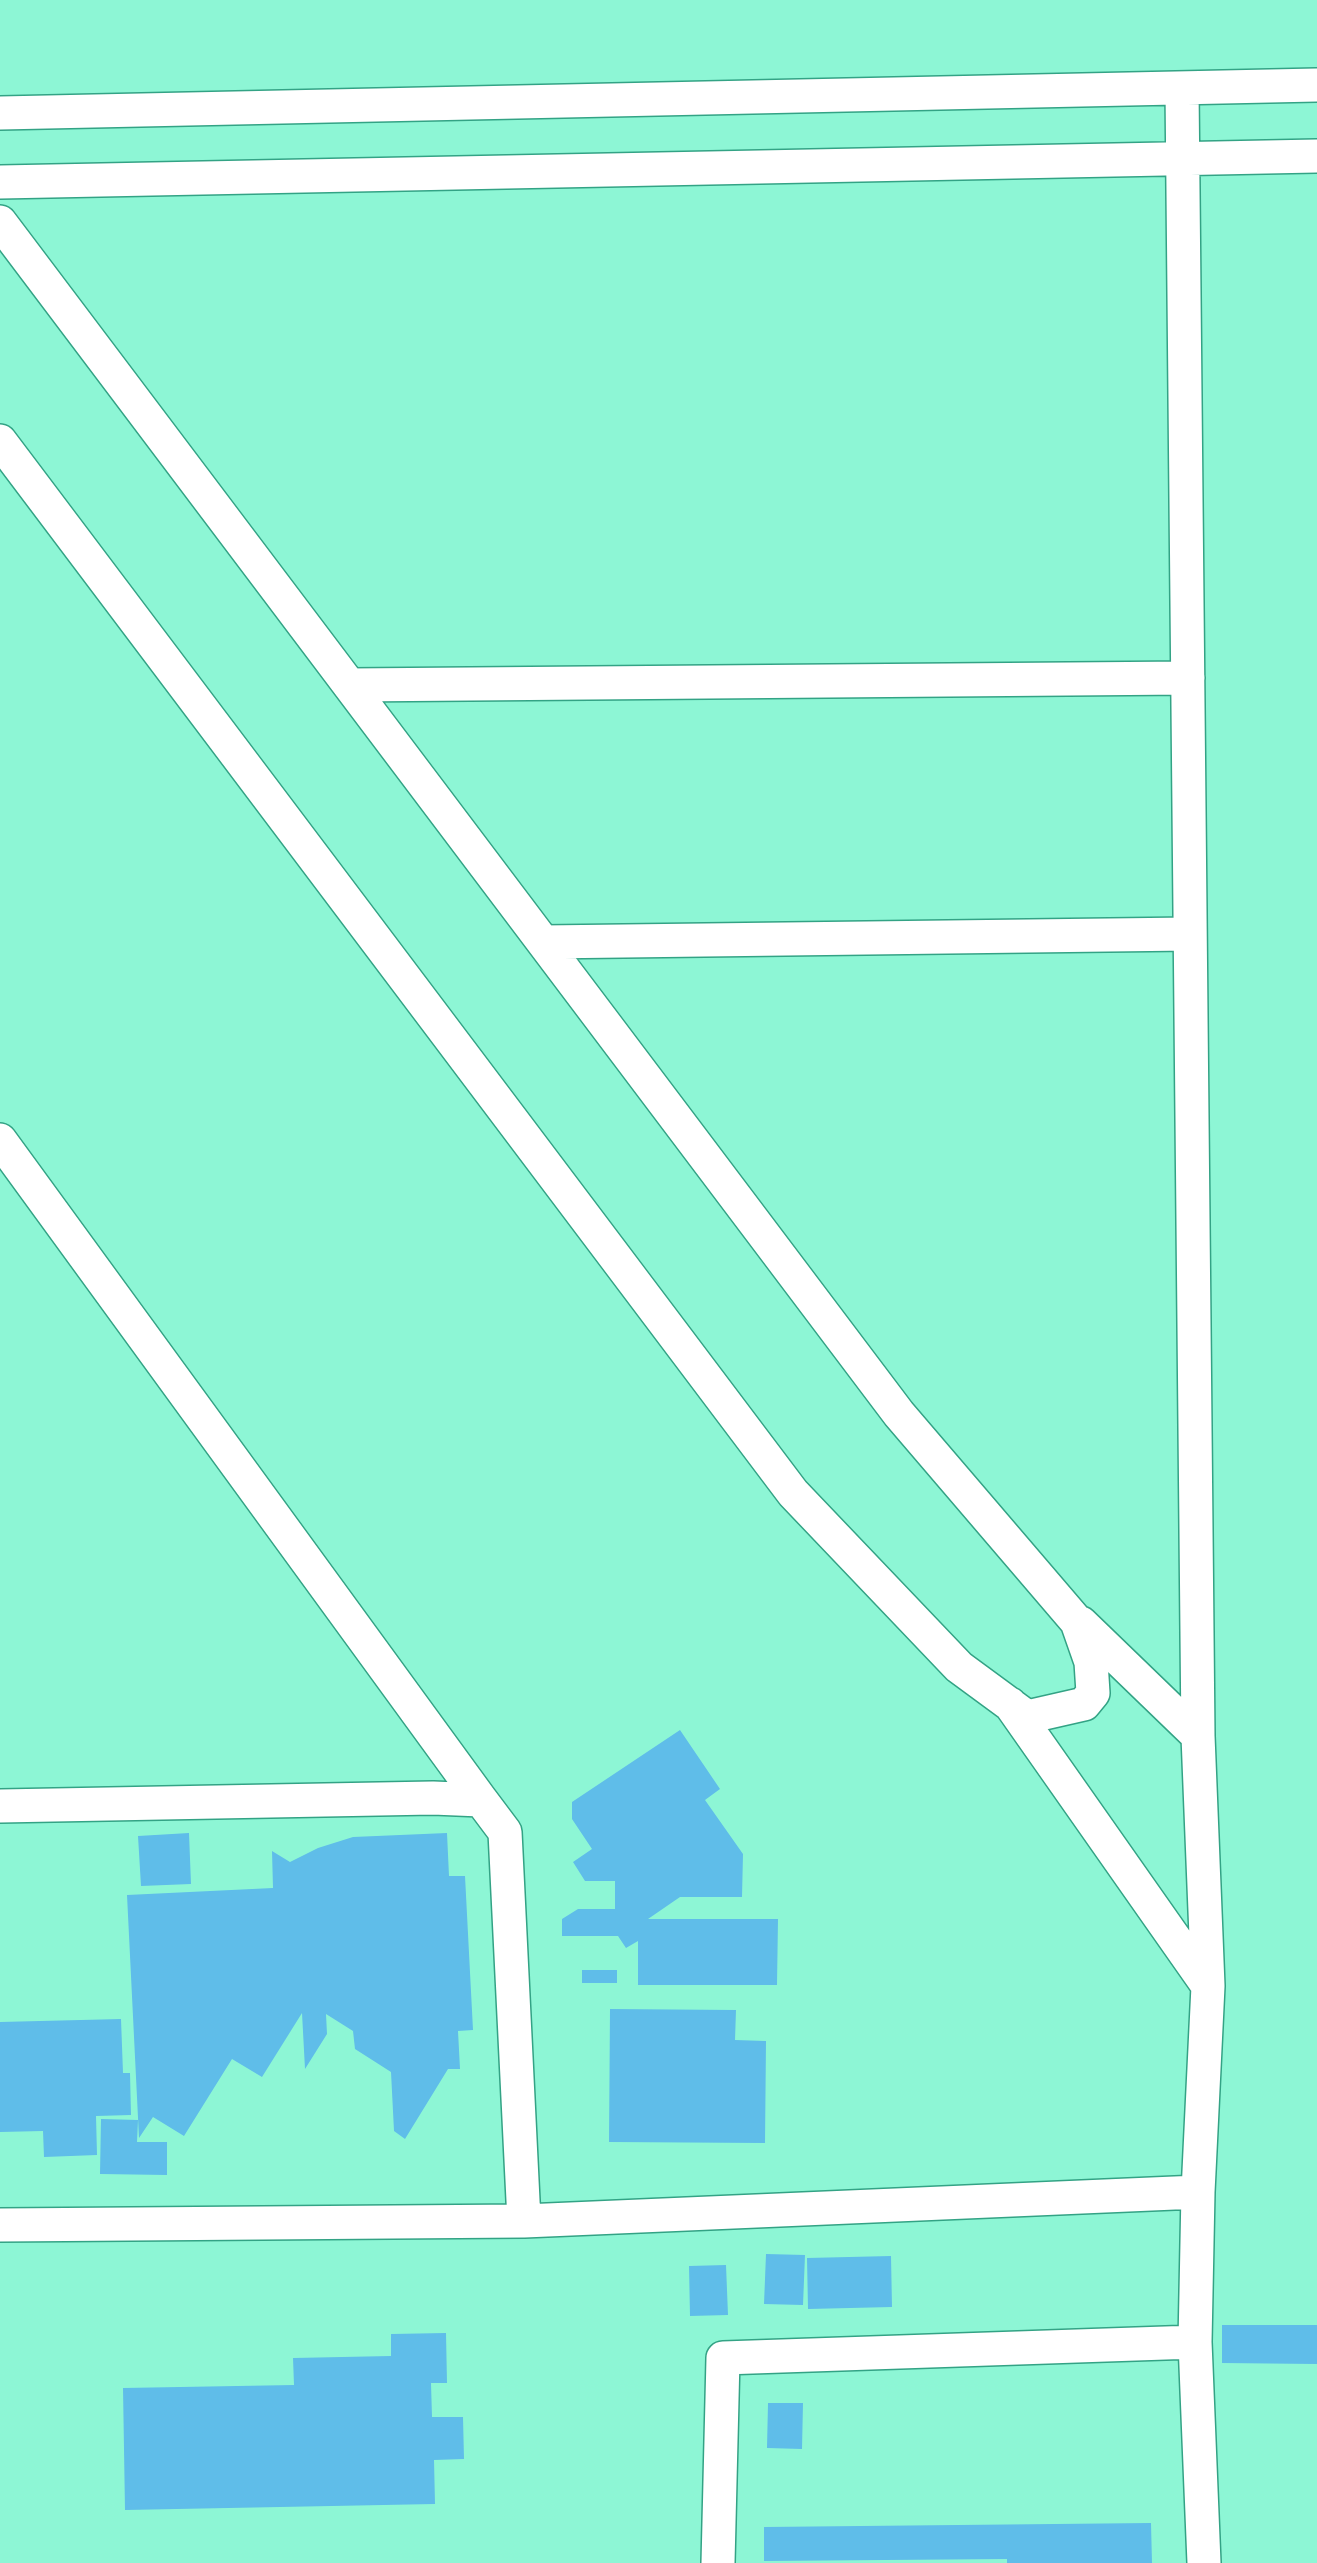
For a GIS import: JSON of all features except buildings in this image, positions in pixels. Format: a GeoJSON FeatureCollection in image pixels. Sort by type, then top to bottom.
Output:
{"type":"FeatureCollection","features":[{"type":"Feature","properties":{"kind":"street"},"geometry":{"type":"LineString","coordinates":[[0,113],[1317,85]]}},
{"type":"Feature","properties":{"kind":"street"},"geometry":{"type":"LineString","coordinates":[[1182,88],[1198,1736],[1208,1986],[1198,2192],[1195,2342],[1204,2563]]}},
{"type":"Feature","properties":{"kind":"street"},"geometry":{"type":"LineString","coordinates":[[0,182],[1317,156]]}},
{"type":"Feature","properties":{"kind":"street"},"geometry":{"type":"LineString","coordinates":[[0,222],[899,1414],[1077,1622],[1091,1662],[1093,1693],[1084,1704],[1027,1717],[959,1667],[793,1493],[0,441]]}},
{"type":"Feature","properties":{"kind":"street"},"geometry":{"type":"LineString","coordinates":[[350,686],[1188,678]]}},
{"type":"Feature","properties":{"kind":"street"},"geometry":{"type":"LineString","coordinates":[[543,942],[1190,934]]}},
{"type":"Feature","properties":{"kind":"street"},"geometry":{"type":"LineString","coordinates":[[0,1140],[505,1832],[524,2221]]}},
{"type":"Feature","properties":{"kind":"street"},"geometry":{"type":"LineString","coordinates":[[1067,1610],[1198,1736]]}},
{"type":"Feature","properties":{"kind":"street"},"geometry":{"type":"LineString","coordinates":[[1010,1704],[1208,1986]]}},
{"type":"Feature","properties":{"kind":"street"},"geometry":{"type":"LineString","coordinates":[[0,1806],[433,1798],[481,1800]]}},
{"type":"Feature","properties":{"kind":"street"},"geometry":{"type":"LineString","coordinates":[[0,2225],[524,2221],[1198,2192]]}},
{"type":"Feature","properties":{"kind":"street"},"geometry":{"type":"LineString","coordinates":[[718,2563],[723,2358],[1195,2342]]}}]}
